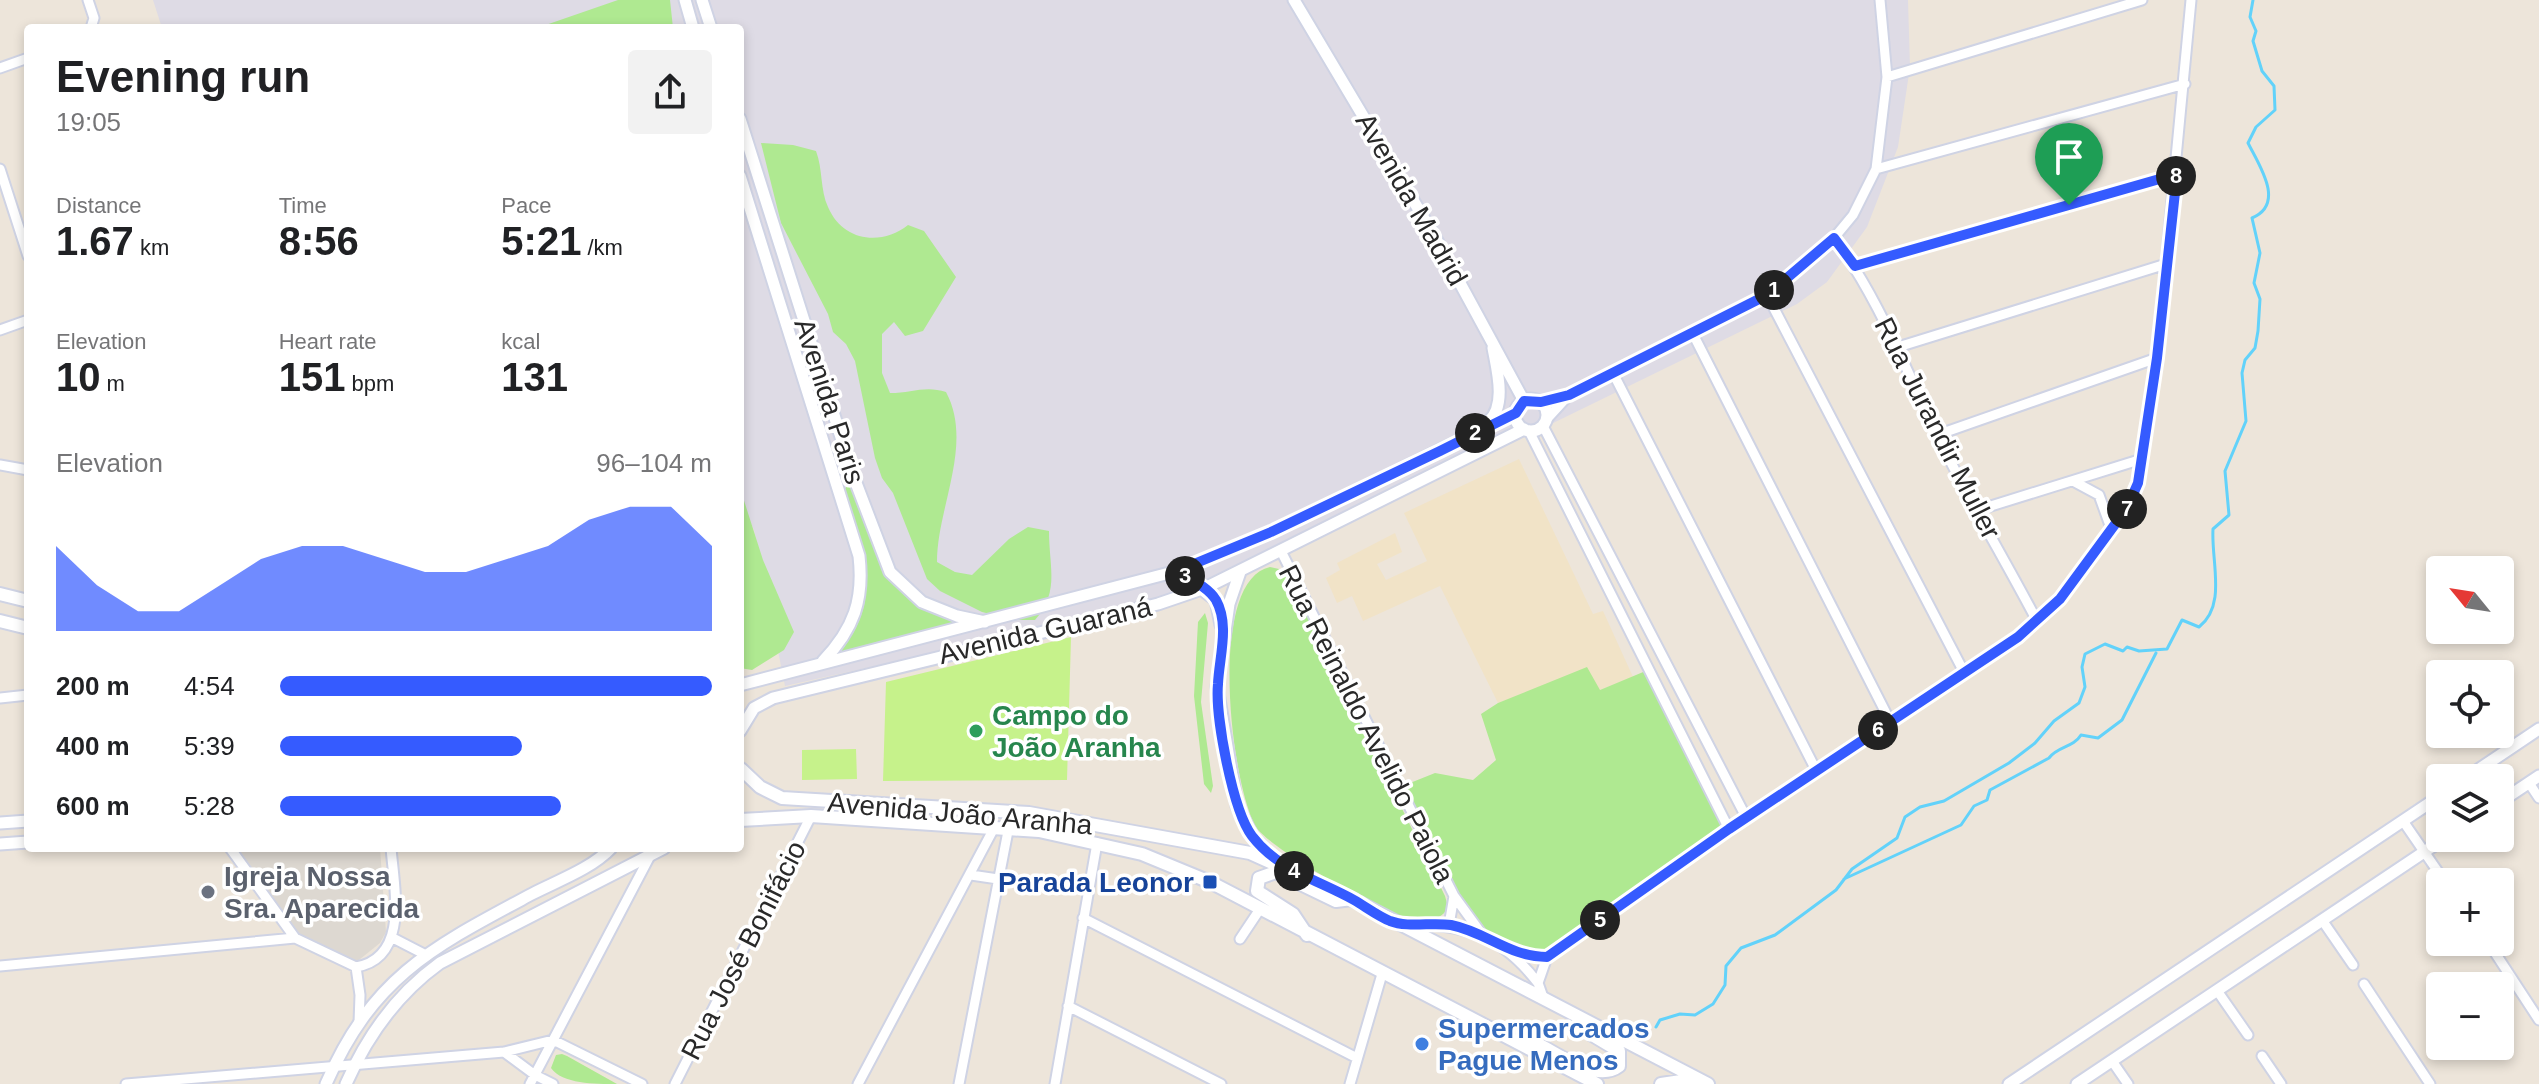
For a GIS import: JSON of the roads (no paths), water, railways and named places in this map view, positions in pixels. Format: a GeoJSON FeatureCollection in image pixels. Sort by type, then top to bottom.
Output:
{"type":"FeatureCollection","features":[{"type":"Feature","properties":{"kind":"main road"},"geometry":{"type":"LineString","coordinates":[[0,594],[24,600]]}},
{"type":"Feature","properties":{"kind":"main road"},"geometry":{"type":"LineString","coordinates":[[0,621],[24,627]]}},
{"type":"Feature","properties":{"kind":"main road","name":"Avenida João Aranha"},"geometry":{"type":"LineString","coordinates":[[744,771],[760,787],[782,798],[1029,813],[1209,843],[1278,863],[1703,1082]]}},
{"type":"Feature","properties":{"kind":"main road","name":"Avenida João Aranha"},"geometry":{"type":"LineString","coordinates":[[744,819],[811,816],[1039,831],[1176,865],[1597,1084]]}},
{"type":"Feature","properties":{"kind":"main road"},"geometry":{"type":"LineString","coordinates":[[1307,935],[1293,914],[1257,891],[1259,878],[1276,872],[1336,901],[1352,899]]}},
{"type":"Feature","properties":{"kind":"main road"},"geometry":{"type":"LineString","coordinates":[[1515,1041],[1531,1040],[1595,1072],[1613,1071],[1622,1061],[1619,1051],[1584,1030],[1576,1018]]}},
{"type":"Feature","properties":{"kind":"main road"},"geometry":{"type":"LineString","coordinates":[[1661,1084],[1703,1082]]}},
{"type":"Feature","properties":{"kind":"street"},"geometry":{"type":"LineString","coordinates":[[88,0],[91,24]]}},
{"type":"Feature","properties":{"kind":"street"},"geometry":{"type":"LineString","coordinates":[[685,0],[692,24]]}},
{"type":"Feature","properties":{"kind":"street"},"geometry":{"type":"LineString","coordinates":[[702,0],[710,24]]}},
{"type":"Feature","properties":{"kind":"street","name":"Avenida Madrid"},"geometry":{"type":"LineString","coordinates":[[1294,0],[1489,332],[1524,401]]}},
{"type":"Feature","properties":{"kind":"street"},"geometry":{"type":"LineString","coordinates":[[1729,829],[1526,430],[1517,422],[1516,413],[1524,401],[1541,402],[1569,395],[1767,295],[1834,238],[1853,215],[1876,169],[1887,77],[1880,0]]}},
{"type":"Feature","properties":{"kind":"street"},"geometry":{"type":"LineString","coordinates":[[1887,77],[2142,0]]}},
{"type":"Feature","properties":{"kind":"street"},"geometry":{"type":"LineString","coordinates":[[1538,983],[1547,957],[1746,817],[1965,674],[2037,621],[2060,599],[2112,531],[2133,497],[2142,459],[2157,358],[2177,174],[2191,0]]}},
{"type":"Feature","properties":{"kind":"street"},"geometry":{"type":"LineString","coordinates":[[0,68],[24,59]]}},
{"type":"Feature","properties":{"kind":"street"},"geometry":{"type":"LineString","coordinates":[[1876,169],[2185,84]]}},
{"type":"Feature","properties":{"kind":"street","name":"Avenida Paris"},"geometry":{"type":"LineString","coordinates":[[744,132],[853,475],[890,572],[905,590],[922,602],[957,616],[990,623]]}},
{"type":"Feature","properties":{"kind":"street"},"geometry":{"type":"LineString","coordinates":[[0,169],[4,194],[24,246]]}},
{"type":"Feature","properties":{"kind":"street"},"geometry":{"type":"LineString","coordinates":[[1855,266],[2177,174]]}},
{"type":"Feature","properties":{"kind":"street","name":"Avenida Paris"},"geometry":{"type":"LineString","coordinates":[[744,189],[859,556],[862,580],[859,607],[846,634],[823,661]]}},
{"type":"Feature","properties":{"kind":"street","name":"Rua Jurandir Muller"},"geometry":{"type":"LineString","coordinates":[[1834,238],[1855,266],[1898,347],[1937,435],[2037,621]]}},
{"type":"Feature","properties":{"kind":"street"},"geometry":{"type":"LineString","coordinates":[[1898,347],[2166,264]]}},
{"type":"Feature","properties":{"kind":"street"},"geometry":{"type":"LineString","coordinates":[[1767,295],[1965,674]]}},
{"type":"Feature","properties":{"kind":"street"},"geometry":{"type":"LineString","coordinates":[[0,330],[24,321]]}},
{"type":"Feature","properties":{"kind":"street"},"geometry":{"type":"LineString","coordinates":[[1467,437],[1498,412],[1495,359],[1489,332]]}},
{"type":"Feature","properties":{"kind":"street"},"geometry":{"type":"LineString","coordinates":[[1693,334],[1890,721]]}},
{"type":"Feature","properties":{"kind":"street"},"geometry":{"type":"LineString","coordinates":[[1937,435],[2157,358]]}},
{"type":"Feature","properties":{"kind":"street"},"geometry":{"type":"LineString","coordinates":[[1613,373],[1817,772]]}},
{"type":"Feature","properties":{"kind":"street"},"geometry":{"type":"LineString","coordinates":[[1526,430],[1545,423],[1569,395]]}},
{"type":"Feature","properties":{"kind":"street"},"geometry":{"type":"LineString","coordinates":[[1541,402],[1545,423],[1746,817]]}},
{"type":"Feature","properties":{"kind":"street","name":"Avenida Guaraná"},"geometry":{"type":"LineString","coordinates":[[744,684],[823,661],[990,623],[1177,571],[1271,532],[1516,413]]}},
{"type":"Feature","properties":{"kind":"street","name":"Avenida Guaraná"},"geometry":{"type":"LineString","coordinates":[[744,726],[762,702],[805,688],[1158,604],[1205,588],[1526,430]]}},
{"type":"Feature","properties":{"kind":"street"},"geometry":{"type":"LineString","coordinates":[[1978,510],[2142,459]]}},
{"type":"Feature","properties":{"kind":"street"},"geometry":{"type":"LineString","coordinates":[[0,465],[24,469]]}},
{"type":"Feature","properties":{"kind":"street"},"geometry":{"type":"LineString","coordinates":[[2073,481],[2099,495],[2112,531]]}},
{"type":"Feature","properties":{"kind":"street","name":"Rua Reinaldo Avelido Paiola"},"geometry":{"type":"LineString","coordinates":[[1281,551],[1454,896],[1481,933]]}},
{"type":"Feature","properties":{"kind":"street"},"geometry":{"type":"LineString","coordinates":[[1177,571],[1205,588],[1216,600],[1223,637]]}},
{"type":"Feature","properties":{"kind":"street"},"geometry":{"type":"LineString","coordinates":[[1240,572],[1231,595],[1217,687],[1237,806],[1253,837],[1278,863]]}},
{"type":"Feature","properties":{"kind":"street"},"geometry":{"type":"LineString","coordinates":[[0,698],[24,695]]}},
{"type":"Feature","properties":{"kind":"street"},"geometry":{"type":"LineString","coordinates":[[2487,764],[2539,729]]}},
{"type":"Feature","properties":{"kind":"street"},"geometry":{"type":"LineString","coordinates":[[2514,793],[2534,780],[2539,798]]}},
{"type":"Feature","properties":{"kind":"street"},"geometry":{"type":"LineString","coordinates":[[2009,1084],[2426,805]]}},
{"type":"Feature","properties":{"kind":"street","name":"Rua José Bonifácio"},"geometry":{"type":"LineString","coordinates":[[675,1084],[811,816]]}},
{"type":"Feature","properties":{"kind":"street"},"geometry":{"type":"LineString","coordinates":[[0,823],[24,821]]}},
{"type":"Feature","properties":{"kind":"street"},"geometry":{"type":"LineString","coordinates":[[2403,821],[2436,868]]}},
{"type":"Feature","properties":{"kind":"street"},"geometry":{"type":"LineString","coordinates":[[858,1084],[993,830]]}},
{"type":"Feature","properties":{"kind":"street"},"geometry":{"type":"LineString","coordinates":[[959,1084],[1008,831]]}},
{"type":"Feature","properties":{"kind":"street"},"geometry":{"type":"LineString","coordinates":[[0,844],[24,842]]}},
{"type":"Feature","properties":{"kind":"street"},"geometry":{"type":"LineString","coordinates":[[1055,1084],[1097,843]]}},
{"type":"Feature","properties":{"kind":"street"},"geometry":{"type":"LineString","coordinates":[[2077,1084],[2424,851]]}},
{"type":"Feature","properties":{"kind":"street"},"geometry":{"type":"LineString","coordinates":[[233,852],[295,938],[356,967],[378,959],[391,937],[395,906],[391,852]]}},
{"type":"Feature","properties":{"kind":"street"},"geometry":{"type":"LineString","coordinates":[[326,1084],[359,1023],[398,975],[424,954],[605,852]]}},
{"type":"Feature","properties":{"kind":"street"},"geometry":{"type":"LineString","coordinates":[[533,1080],[651,853]]}},
{"type":"Feature","properties":{"kind":"street"},"geometry":{"type":"LineString","coordinates":[[346,1084],[376,1028],[417,979],[440,963],[651,853]]}},
{"type":"Feature","properties":{"kind":"street"},"geometry":{"type":"LineString","coordinates":[[971,875],[998,879]]}},
{"type":"Feature","properties":{"kind":"street","name":"Rua Reinaldo Avelido Paiola"},"geometry":{"type":"LineString","coordinates":[[1449,925],[1454,896]]}},
{"type":"Feature","properties":{"kind":"street"},"geometry":{"type":"LineString","coordinates":[[1240,939],[1260,909]]}},
{"type":"Feature","properties":{"kind":"street"},"geometry":{"type":"LineString","coordinates":[[1083,918],[1357,1058]]}},
{"type":"Feature","properties":{"kind":"street"},"geometry":{"type":"LineString","coordinates":[[2322,920],[2353,965]]}},
{"type":"Feature","properties":{"kind":"street"},"geometry":{"type":"LineString","coordinates":[[1392,922],[1449,925],[1481,933],[1514,953],[1538,983],[1544,1000]]}},
{"type":"Feature","properties":{"kind":"street"},"geometry":{"type":"LineString","coordinates":[[391,937],[424,954]]}},
{"type":"Feature","properties":{"kind":"street"},"geometry":{"type":"LineString","coordinates":[[0,966],[295,938]]}},
{"type":"Feature","properties":{"kind":"street"},"geometry":{"type":"LineString","coordinates":[[1514,953],[1547,957]]}},
{"type":"Feature","properties":{"kind":"street"},"geometry":{"type":"LineString","coordinates":[[2497,956],[2539,1020]]}},
{"type":"Feature","properties":{"kind":"street"},"geometry":{"type":"LineString","coordinates":[[356,967],[359,1023]]}},
{"type":"Feature","properties":{"kind":"street"},"geometry":{"type":"LineString","coordinates":[[1350,1084],[1382,974]]}},
{"type":"Feature","properties":{"kind":"street"},"geometry":{"type":"LineString","coordinates":[[2364,984],[2430,1084]]}},
{"type":"Feature","properties":{"kind":"street"},"geometry":{"type":"LineString","coordinates":[[2218,992],[2248,1035]]}},
{"type":"Feature","properties":{"kind":"street"},"geometry":{"type":"LineString","coordinates":[[1068,1006],[1221,1084]]}},
{"type":"Feature","properties":{"kind":"street"},"geometry":{"type":"LineString","coordinates":[[126,1084],[333,1069],[504,1052],[553,1040],[642,1084]]}},
{"type":"Feature","properties":{"kind":"street"},"geometry":{"type":"LineString","coordinates":[[504,1052],[533,1080],[553,1084]]}},
{"type":"Feature","properties":{"kind":"street"},"geometry":{"type":"LineString","coordinates":[[2262,1056],[2281,1084]]}},
{"type":"Feature","properties":{"kind":"street"},"geometry":{"type":"LineString","coordinates":[[2112,1061],[2128,1084]]}},
{"type":"Feature","properties":{"kind":"waterway"},"geometry":{"type":"LineString","coordinates":[[1656,1027],[1660,1020],[1680,1014],[1695,1015],[1713,1004],[1725,985],[1726,966],[1741,948],[1775,935],[1836,890],[1852,869],[1897,838],[1905,817],[1920,807],[1944,801],[2009,763],[2035,743],[2054,721],[2079,703],[2085,687],[2082,667],[2085,654],[2105,644],[2123,651],[2127,647],[2139,651],[2167,649],[2182,620],[2199,627],[2208,618],[2213,607],[2216,582],[2213,529],[2229,515],[2225,471],[2246,421],[2242,373],[2245,360],[2255,348],[2258,331],[2260,299],[2254,283],[2260,253],[2252,218],[2262,212],[2269,194],[2263,173],[2248,143],[2256,127],[2275,110],[2274,86],[2262,71],[2253,41],[2256,31],[2250,17],[2253,0]]}},
{"type":"Feature","properties":{"kind":"waterway"},"geometry":{"type":"LineString","coordinates":[[1844,879],[1961,825],[1974,806],[1987,800],[1990,790],[2049,758],[2081,735],[2098,738],[2122,720],[2156,653]]}},
{"type":"Feature","properties":{"kind":"place","name":"Campo do João Aranha"},"geometry":{"type":"Point","coordinates":[976,731]}},
{"type":"Feature","properties":{"kind":"place","name":"Parada Leonor"},"geometry":{"type":"Point","coordinates":[1210,882]}},
{"type":"Feature","properties":{"kind":"place","name":"Igreja Nossa Sra. Aparecida"},"geometry":{"type":"Point","coordinates":[208,892]}},
{"type":"Feature","properties":{"kind":"place","name":"Supermercados Pague Menos"},"geometry":{"type":"Point","coordinates":[1422,1044]}}]}
